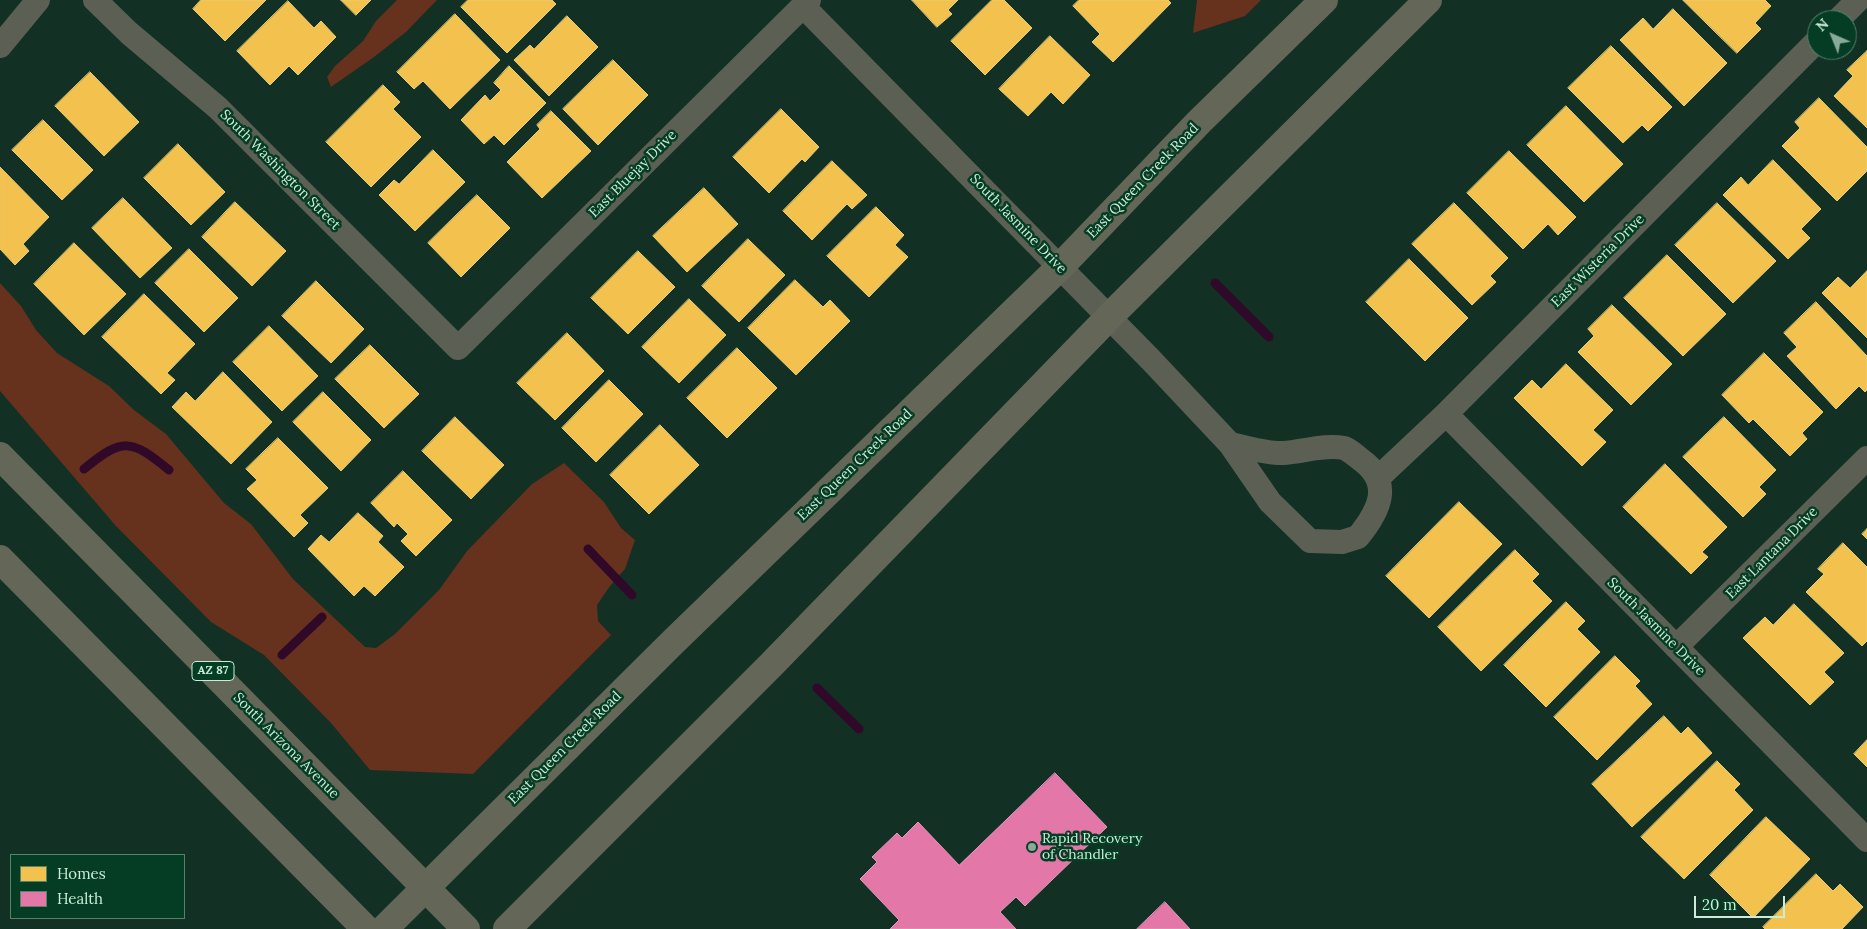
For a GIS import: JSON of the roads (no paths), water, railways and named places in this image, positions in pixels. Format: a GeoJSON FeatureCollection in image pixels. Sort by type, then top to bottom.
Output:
{"type":"FeatureCollection","features":[{"type":"Feature","properties":{"kind":"main road","name":"East Queen Creek Road"},"geometry":{"type":"LineString","coordinates":[[384,929],[673,642],[1060,267],[1199,122],[1324,0]]}},
{"type":"Feature","properties":{"kind":"main road"},"geometry":{"type":"LineString","coordinates":[[507,929],[772,664],[1110,316],[1428,0]]}},
{"type":"Feature","properties":{"kind":"main road","name":"South Arizona Avenue"},"geometry":{"type":"LineString","coordinates":[[0,456],[466,929]]}},
{"type":"Feature","properties":{"kind":"main road"},"geometry":{"type":"LineString","coordinates":[[0,559],[366,929]]}},
{"type":"Feature","properties":{"kind":"street"},"geometry":{"type":"LineString","coordinates":[[0,46],[38,0]]}},
{"type":"Feature","properties":{"kind":"street","name":"South Washington Street"},"geometry":{"type":"LineString","coordinates":[[95,0],[129,33],[218,108],[458,348]]}},
{"type":"Feature","properties":{"kind":"street"},"geometry":{"type":"LineString","coordinates":[[1848,10],[1858,0]]}},
{"type":"Feature","properties":{"kind":"street","name":"East Bluejay Drive"},"geometry":{"type":"LineString","coordinates":[[458,348],[806,3]]}},
{"type":"Feature","properties":{"kind":"street","name":"South Jasmine Drive"},"geometry":{"type":"LineString","coordinates":[[806,3],[1060,267],[1110,316],[1230,444],[1270,502],[1310,541],[1342,542],[1358,537],[1377,509],[1381,495],[1378,478]]}},
{"type":"Feature","properties":{"kind":"street","name":"East Wisteria Drive"},"geometry":{"type":"LineString","coordinates":[[1378,478],[1446,414],[1807,51]]}},
{"type":"Feature","properties":{"kind":"street","name":"South Jasmine Drive"},"geometry":{"type":"LineString","coordinates":[[1446,414],[1867,840]]}},
{"type":"Feature","properties":{"kind":"street"},"geometry":{"type":"LineString","coordinates":[[1230,444],[1282,453],[1308,449],[1346,448],[1365,463],[1378,478]]}},
{"type":"Feature","properties":{"kind":"street","name":"East Lantana Drive"},"geometry":{"type":"LineString","coordinates":[[1676,647],[1867,458]]}},
{"type":"Feature","properties":{"kind":"waterway"},"geometry":{"type":"LineString","coordinates":[[1215,283],[1269,337]]}},
{"type":"Feature","properties":{"kind":"waterway"},"geometry":{"type":"LineString","coordinates":[[84,469],[108,451],[127,446],[145,452],[169,470]]}},
{"type":"Feature","properties":{"kind":"waterway"},"geometry":{"type":"LineString","coordinates":[[588,549],[632,595]]}},
{"type":"Feature","properties":{"kind":"waterway"},"geometry":{"type":"LineString","coordinates":[[282,655],[322,617]]}},
{"type":"Feature","properties":{"kind":"waterway"},"geometry":{"type":"LineString","coordinates":[[817,688],[859,729]]}},
{"type":"Feature","properties":{"kind":"place","name":"Rapid Recovery of Chandler"},"geometry":{"type":"Point","coordinates":[1032,847]}}]}
